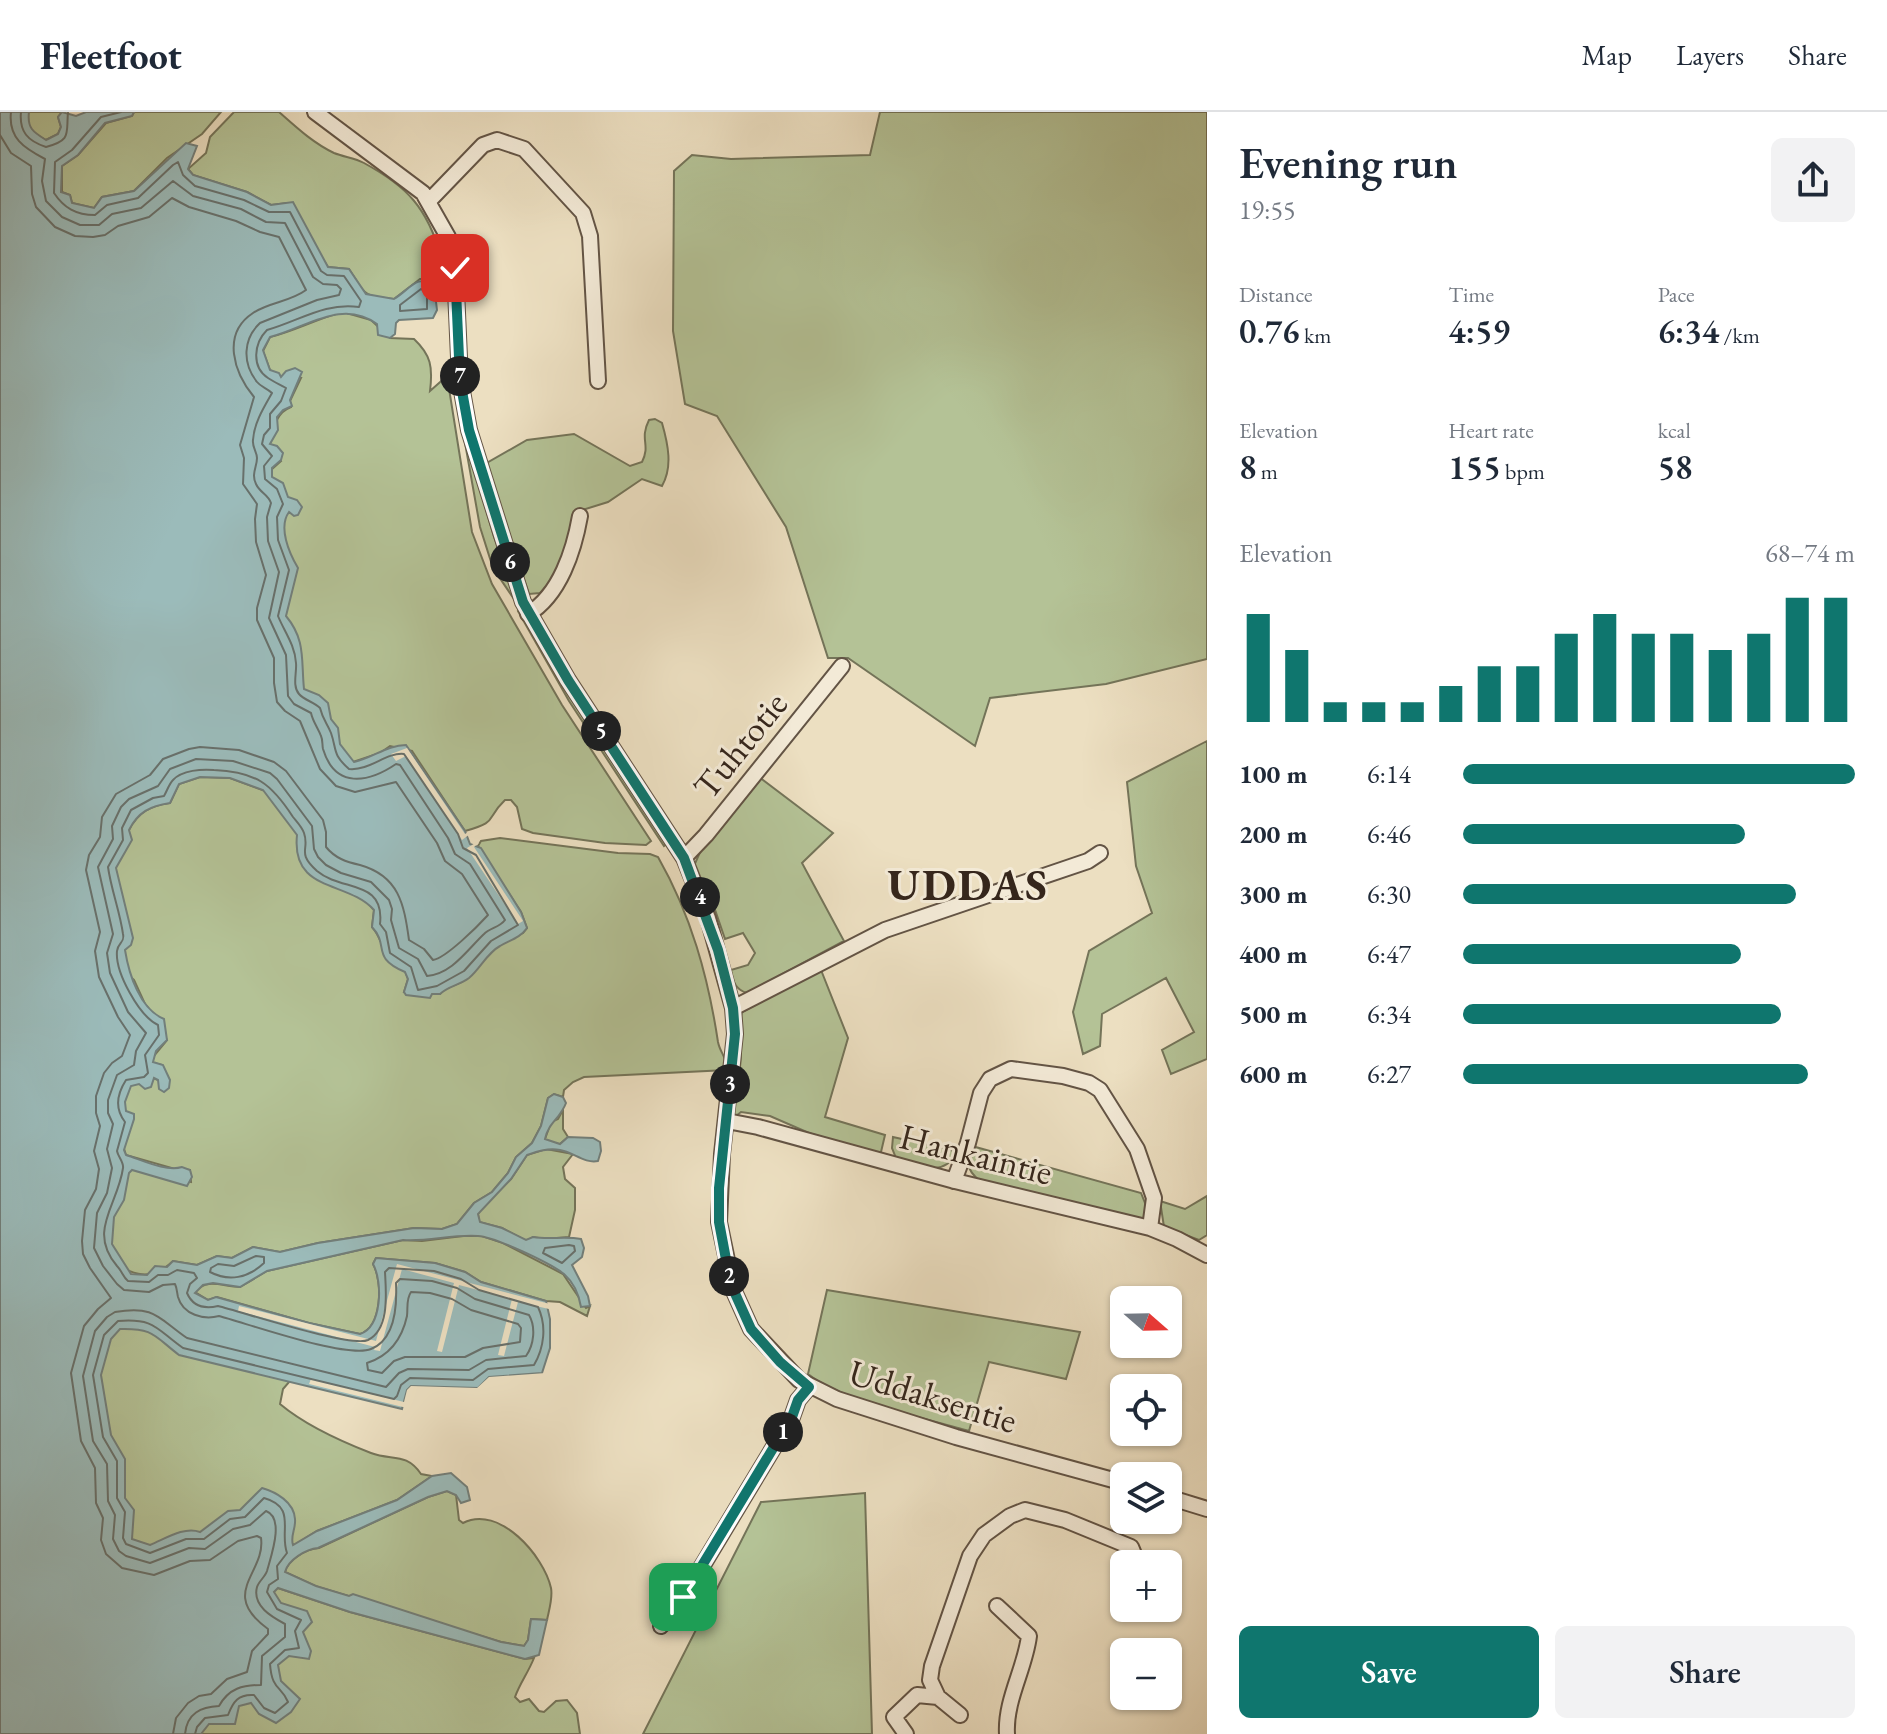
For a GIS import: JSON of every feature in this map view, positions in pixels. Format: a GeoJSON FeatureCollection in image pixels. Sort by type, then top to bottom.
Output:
{"type":"FeatureCollection","features":[{"type":"Feature","properties":{"kind":"street","name":"Uddaksentie"},"geometry":{"type":"LineString","coordinates":[[315,112],[413,184],[429,201],[448,237],[453,254],[460,380],[469,430],[528,614],[684,858],[708,918],[733,1008],[735,1034],[719,1188],[719,1222],[733,1289],[751,1329],[780,1362],[809,1387],[837,1399],[956,1437],[1110,1479]]}},
{"type":"Feature","properties":{"kind":"street"},"geometry":{"type":"LineString","coordinates":[[429,201],[483,145],[497,140],[524,149],[556,181],[579,207],[590,236],[598,381]]}},
{"type":"Feature","properties":{"kind":"street"},"geometry":{"type":"LineString","coordinates":[[528,614],[545,600],[563,572],[574,545],[580,516]]}},
{"type":"Feature","properties":{"kind":"street","name":"Tuhtotie"},"geometry":{"type":"LineString","coordinates":[[684,858],[842,666]]}},
{"type":"Feature","properties":{"kind":"street"},"geometry":{"type":"LineString","coordinates":[[733,1008],[885,930],[1088,861],[1100,853]]}},
{"type":"Feature","properties":{"kind":"street"},"geometry":{"type":"LineString","coordinates":[[954,1181],[981,1093],[990,1079],[1011,1069],[1063,1076],[1089,1083],[1100,1090],[1137,1149],[1154,1198],[1150,1228]]}},
{"type":"Feature","properties":{"kind":"street","name":"Hankaintie"},"geometry":{"type":"LineString","coordinates":[[727,1121],[954,1181],[1150,1228],[1207,1255]]}},
{"type":"Feature","properties":{"kind":"street"},"geometry":{"type":"LineString","coordinates":[[661,1626],[692,1583],[792,1417],[798,1400],[809,1387]]}},
{"type":"Feature","properties":{"kind":"street"},"geometry":{"type":"LineString","coordinates":[[1182,1501],[1207,1509]]}},
{"type":"Feature","properties":{"kind":"street"},"geometry":{"type":"LineString","coordinates":[[960,1715],[938,1697],[930,1680],[970,1556],[984,1535],[1010,1516],[1025,1510],[1103,1533],[1132,1550]]}},
{"type":"Feature","properties":{"kind":"street"},"geometry":{"type":"LineString","coordinates":[[997,1606],[1029,1636],[1006,1721],[1007,1734]]}},
{"type":"Feature","properties":{"kind":"street"},"geometry":{"type":"LineString","coordinates":[[906,1734],[894,1717],[917,1695],[938,1697]]}},
{"type":"Feature","properties":{"kind":"green space"},"geometry":{"type":"Polygon","coordinates":[[[0,112],[62,112],[58,117],[61,127],[58,134],[46,140],[32,132],[28,123],[0,112]]]}},
{"type":"Feature","properties":{"kind":"green space"},"geometry":{"type":"Polygon","coordinates":[[[134,112],[221,112],[202,134],[167,158],[134,191],[102,197],[94,208],[72,203],[70,195],[62,192],[62,166],[78,155],[106,123],[132,116],[134,112]]]}},
{"type":"Feature","properties":{"kind":"green space"},"geometry":{"type":"Polygon","coordinates":[[[234,112],[279,112],[319,144],[334,153],[364,163],[404,190],[422,212],[441,256],[426,279],[420,279],[394,299],[370,295],[362,289],[349,269],[328,267],[287,203],[271,205],[247,192],[193,175],[188,169],[206,153],[210,137],[234,112]]]}},
{"type":"Feature","properties":{"kind":"green space"},"geometry":{"type":"Polygon","coordinates":[[[880,112],[1207,112],[1207,659],[1106,684],[990,698],[975,746],[848,658],[828,658],[786,527],[717,416],[685,404],[673,331],[674,171],[692,155],[731,159],[870,155],[880,112]]]}},
{"type":"Feature","properties":{"kind":"green space"},"geometry":{"type":"Polygon","coordinates":[[[343,312],[371,320],[390,338],[414,339],[430,362],[430,391],[447,376],[472,532],[492,584],[562,705],[651,841],[646,845],[533,833],[522,829],[517,807],[511,800],[505,800],[487,822],[465,831],[412,751],[390,746],[380,753],[353,762],[52,666],[281,461],[270,444],[276,422],[291,407],[290,401],[301,378],[281,377],[270,370],[263,351],[270,337],[343,312]]]}},
{"type":"Feature","properties":{"kind":"green space"},"geometry":{"type":"Polygon","coordinates":[[[649,420],[662,423],[668,447],[667,471],[662,486],[642,479],[608,502],[576,512],[556,576],[540,593],[529,594],[485,464],[527,440],[574,434],[630,466],[642,462],[646,427],[649,420]]]}},
{"type":"Feature","properties":{"kind":"green space"},"geometry":{"type":"Polygon","coordinates":[[[462,426],[494,537],[517,597],[514,599],[493,568],[480,527],[462,426]]]}},
{"type":"Feature","properties":{"kind":"green space"},"geometry":{"type":"Polygon","coordinates":[[[521,609],[571,698],[668,843],[664,846],[569,701],[518,611],[521,609]]]}},
{"type":"Feature","properties":{"kind":"green space"},"geometry":{"type":"Polygon","coordinates":[[[1207,741],[1207,1059],[1171,1074],[1162,1050],[1194,1032],[1166,978],[1102,1014],[1100,1046],[1083,1054],[1073,1012],[1089,951],[1152,913],[1136,866],[1127,782],[1207,741]]]}},
{"type":"Feature","properties":{"kind":"green space"},"geometry":{"type":"Polygon","coordinates":[[[200,777],[230,778],[276,795],[374,910],[372,927],[387,957],[405,971],[408,979],[404,992],[440,994],[462,982],[496,947],[527,928],[521,912],[478,846],[481,841],[500,838],[658,857],[680,901],[697,946],[727,1070],[584,1077],[573,1082],[564,1090],[563,1097],[554,1094],[548,1098],[541,1126],[532,1143],[516,1157],[508,1173],[492,1192],[474,1203],[457,1224],[442,1229],[414,1228],[280,1252],[253,1247],[232,1258],[217,1256],[197,1265],[173,1261],[154,1273],[136,1273],[118,1266],[100,1254],[106,1162],[191,1182],[190,1170],[175,1169],[126,1155],[106,1094],[153,1078],[158,1080],[162,1065],[153,1063],[153,1057],[167,1040],[134,980],[15,886],[129,830],[145,811],[170,803],[179,784],[200,777]]]}},
{"type":"Feature","properties":{"kind":"green space"},"geometry":{"type":"Polygon","coordinates":[[[759,777],[833,833],[802,863],[844,941],[747,993],[735,984],[731,970],[748,965],[755,953],[743,933],[725,939],[712,901],[693,868],[701,850],[759,777]]]}},
{"type":"Feature","properties":{"kind":"green space"},"geometry":{"type":"Polygon","coordinates":[[[821,970],[848,1038],[825,1117],[885,1135],[881,1152],[876,1154],[809,1133],[770,1116],[741,1112],[733,1115],[741,1057],[739,1029],[742,1012],[821,970]]]}},
{"type":"Feature","properties":{"kind":"green space"},"geometry":{"type":"Polygon","coordinates":[[[563,1110],[563,1129],[568,1137],[560,1144],[550,1143],[545,1139],[551,1122],[558,1119],[563,1110]]]}},
{"type":"Feature","properties":{"kind":"green space"},"geometry":{"type":"Polygon","coordinates":[[[893,1137],[959,1152],[945,1165],[922,1167],[896,1158],[892,1148],[893,1137]]]}},
{"type":"Feature","properties":{"kind":"green space"},"geometry":{"type":"Polygon","coordinates":[[[972,1146],[1141,1193],[1149,1213],[1144,1220],[980,1181],[968,1165],[972,1146]]]}},
{"type":"Feature","properties":{"kind":"green space"},"geometry":{"type":"Polygon","coordinates":[[[546,1149],[573,1154],[563,1167],[565,1179],[575,1188],[575,1210],[569,1237],[533,1237],[526,1241],[502,1228],[479,1222],[481,1208],[511,1179],[527,1155],[546,1149]]]}},
{"type":"Feature","properties":{"kind":"green space"},"geometry":{"type":"Polygon","coordinates":[[[1207,1196],[1207,1235],[1199,1240],[1164,1227],[1160,1201],[1185,1209],[1207,1196]]]}},
{"type":"Feature","properties":{"kind":"green space"},"geometry":{"type":"Polygon","coordinates":[[[482,1236],[503,1243],[563,1274],[586,1308],[590,1306],[587,1316],[560,1302],[546,1301],[481,1282],[465,1272],[435,1263],[376,1258],[373,1264],[379,1292],[376,1314],[373,1323],[360,1334],[217,1297],[208,1300],[195,1292],[210,1284],[240,1287],[267,1271],[403,1240],[482,1236]]]}},
{"type":"Feature","properties":{"kind":"green space"},"geometry":{"type":"Polygon","coordinates":[[[827,1290],[1080,1332],[1066,1379],[989,1362],[969,1431],[862,1400],[823,1384],[808,1374],[827,1290]]]}},
{"type":"Feature","properties":{"kind":"green space"},"geometry":{"type":"Polygon","coordinates":[[[130,1321],[290,1381],[283,1389],[280,1404],[300,1419],[371,1453],[404,1460],[421,1474],[432,1476],[397,1500],[317,1531],[293,1546],[132,1546],[92,1363],[99,1344],[130,1321]]]}},
{"type":"Feature","properties":{"kind":"green space"},"geometry":{"type":"Polygon","coordinates":[[[447,1491],[456,1495],[459,1520],[463,1523],[477,1519],[491,1521],[505,1527],[530,1548],[547,1575],[551,1592],[547,1620],[531,1619],[524,1646],[501,1642],[315,1586],[285,1572],[289,1563],[303,1553],[447,1491]]]}},
{"type":"Feature","properties":{"kind":"green space"},"geometry":{"type":"Polygon","coordinates":[[[865,1493],[872,1734],[643,1734],[761,1502],[865,1493]]]}},
{"type":"Feature","properties":{"kind":"green space"},"geometry":{"type":"Polygon","coordinates":[[[278,1588],[350,1612],[525,1659],[534,1658],[515,1697],[520,1702],[529,1699],[539,1711],[544,1712],[556,1701],[567,1700],[577,1713],[580,1734],[157,1734],[139,1621],[278,1588]]]}},
{"type":"Feature","properties":{"kind":"water"},"geometry":{"type":"Polygon","coordinates":[[[0,112],[29,112],[32,129],[46,140],[58,134],[61,127],[58,117],[62,112],[76,116],[86,112],[134,112],[132,116],[105,123],[78,155],[62,166],[61,192],[70,195],[72,203],[94,208],[102,197],[134,191],[186,143],[197,146],[188,169],[193,175],[247,192],[271,205],[293,202],[328,267],[349,269],[366,294],[394,299],[418,282],[434,285],[437,310],[433,318],[399,320],[395,334],[390,338],[378,335],[377,324],[364,317],[337,314],[270,337],[263,350],[270,370],[281,377],[295,368],[302,372],[290,400],[292,406],[277,417],[278,430],[270,444],[283,453],[281,460],[272,468],[272,477],[283,483],[288,497],[297,500],[302,507],[298,515],[289,512],[284,525],[288,548],[298,568],[286,616],[300,642],[304,689],[328,703],[331,719],[338,728],[340,744],[354,762],[406,745],[465,831],[470,844],[481,848],[521,912],[527,928],[518,937],[495,949],[473,974],[440,994],[432,994],[430,998],[406,995],[408,979],[405,972],[394,967],[384,956],[380,940],[372,927],[374,910],[350,894],[323,883],[303,867],[297,854],[297,835],[263,790],[230,778],[200,777],[179,784],[170,803],[151,808],[136,819],[129,830],[132,840],[116,868],[133,938],[125,950],[129,970],[148,1008],[164,1019],[167,1040],[156,1051],[153,1062],[163,1065],[170,1080],[169,1088],[164,1092],[154,1078],[151,1087],[131,1086],[125,1102],[126,1111],[134,1114],[134,1119],[124,1150],[126,1155],[154,1165],[190,1170],[192,1177],[187,1186],[132,1170],[124,1200],[114,1217],[112,1244],[131,1274],[147,1275],[155,1266],[167,1267],[173,1261],[197,1265],[217,1256],[232,1258],[253,1247],[280,1252],[318,1243],[414,1228],[442,1229],[457,1224],[474,1203],[492,1192],[508,1173],[516,1157],[532,1143],[541,1126],[548,1098],[554,1094],[563,1097],[566,1103],[545,1139],[560,1144],[568,1137],[593,1138],[600,1142],[598,1161],[588,1161],[556,1149],[527,1155],[511,1179],[478,1214],[480,1222],[502,1228],[526,1240],[533,1237],[581,1239],[584,1248],[582,1257],[572,1265],[590,1306],[581,1307],[573,1285],[557,1269],[522,1251],[478,1236],[403,1240],[267,1271],[240,1287],[213,1283],[203,1285],[195,1293],[208,1300],[216,1297],[360,1334],[373,1323],[376,1314],[379,1292],[373,1264],[376,1258],[435,1263],[465,1272],[481,1282],[546,1301],[550,1319],[550,1348],[542,1373],[489,1377],[478,1388],[411,1386],[402,1409],[179,1355],[153,1334],[140,1330],[120,1329],[111,1339],[101,1375],[111,1435],[125,1459],[125,1498],[134,1510],[132,1539],[150,1545],[181,1532],[200,1532],[228,1511],[240,1510],[262,1488],[278,1495],[294,1513],[293,1545],[317,1531],[397,1500],[432,1476],[451,1473],[467,1487],[470,1500],[461,1503],[456,1495],[447,1491],[428,1497],[303,1553],[290,1563],[285,1572],[316,1586],[349,1596],[353,1594],[501,1642],[524,1646],[531,1619],[547,1620],[539,1655],[525,1659],[350,1612],[278,1588],[274,1592],[281,1603],[307,1611],[312,1622],[303,1632],[311,1651],[309,1659],[289,1656],[278,1665],[281,1681],[300,1699],[291,1712],[276,1723],[259,1714],[251,1703],[239,1706],[235,1724],[209,1724],[201,1734],[0,1734],[0,112]]]}},
{"type":"Feature","properties":{"kind":"pier"},"geometry":{"type":"Polygon","coordinates":[[[407,748],[465,834],[470,831],[462,840],[406,756],[396,761],[391,754],[407,748]]]}},
{"type":"Feature","properties":{"kind":"pier"},"geometry":{"type":"Polygon","coordinates":[[[477,842],[474,847],[523,921],[518,924],[467,848],[477,842]]]}},
{"type":"Feature","properties":{"kind":"pier"},"geometry":{"type":"Polygon","coordinates":[[[397,1264],[550,1304],[549,1309],[518,1302],[504,1356],[498,1355],[512,1299],[459,1285],[442,1352],[437,1351],[454,1283],[402,1269],[380,1351],[374,1350],[375,1347],[238,1311],[239,1306],[376,1341],[397,1264]]]}},
{"type":"Feature","properties":{"kind":"pier"},"geometry":{"type":"Polygon","coordinates":[[[546,1373],[543,1377],[491,1381],[478,1392],[413,1390],[407,1408],[309,1384],[311,1379],[404,1402],[411,1386],[477,1388],[489,1377],[546,1373]]]}},
{"type":"Feature","properties":{"kind":"district","name":"UDDAS"},"geometry":{"type":"Point","coordinates":[968,884]}},
{"type":"Feature","properties":{"kind":"route"},"geometry":{"type":"LineString","coordinates":[[455,268],[463,403],[481,472],[523,602],[568,680],[684,858],[708,918],[733,1008],[735,1034],[719,1188],[719,1222],[728,1270],[751,1329],[780,1362],[809,1387],[798,1400],[792,1417],[683,1597]]}}]}
